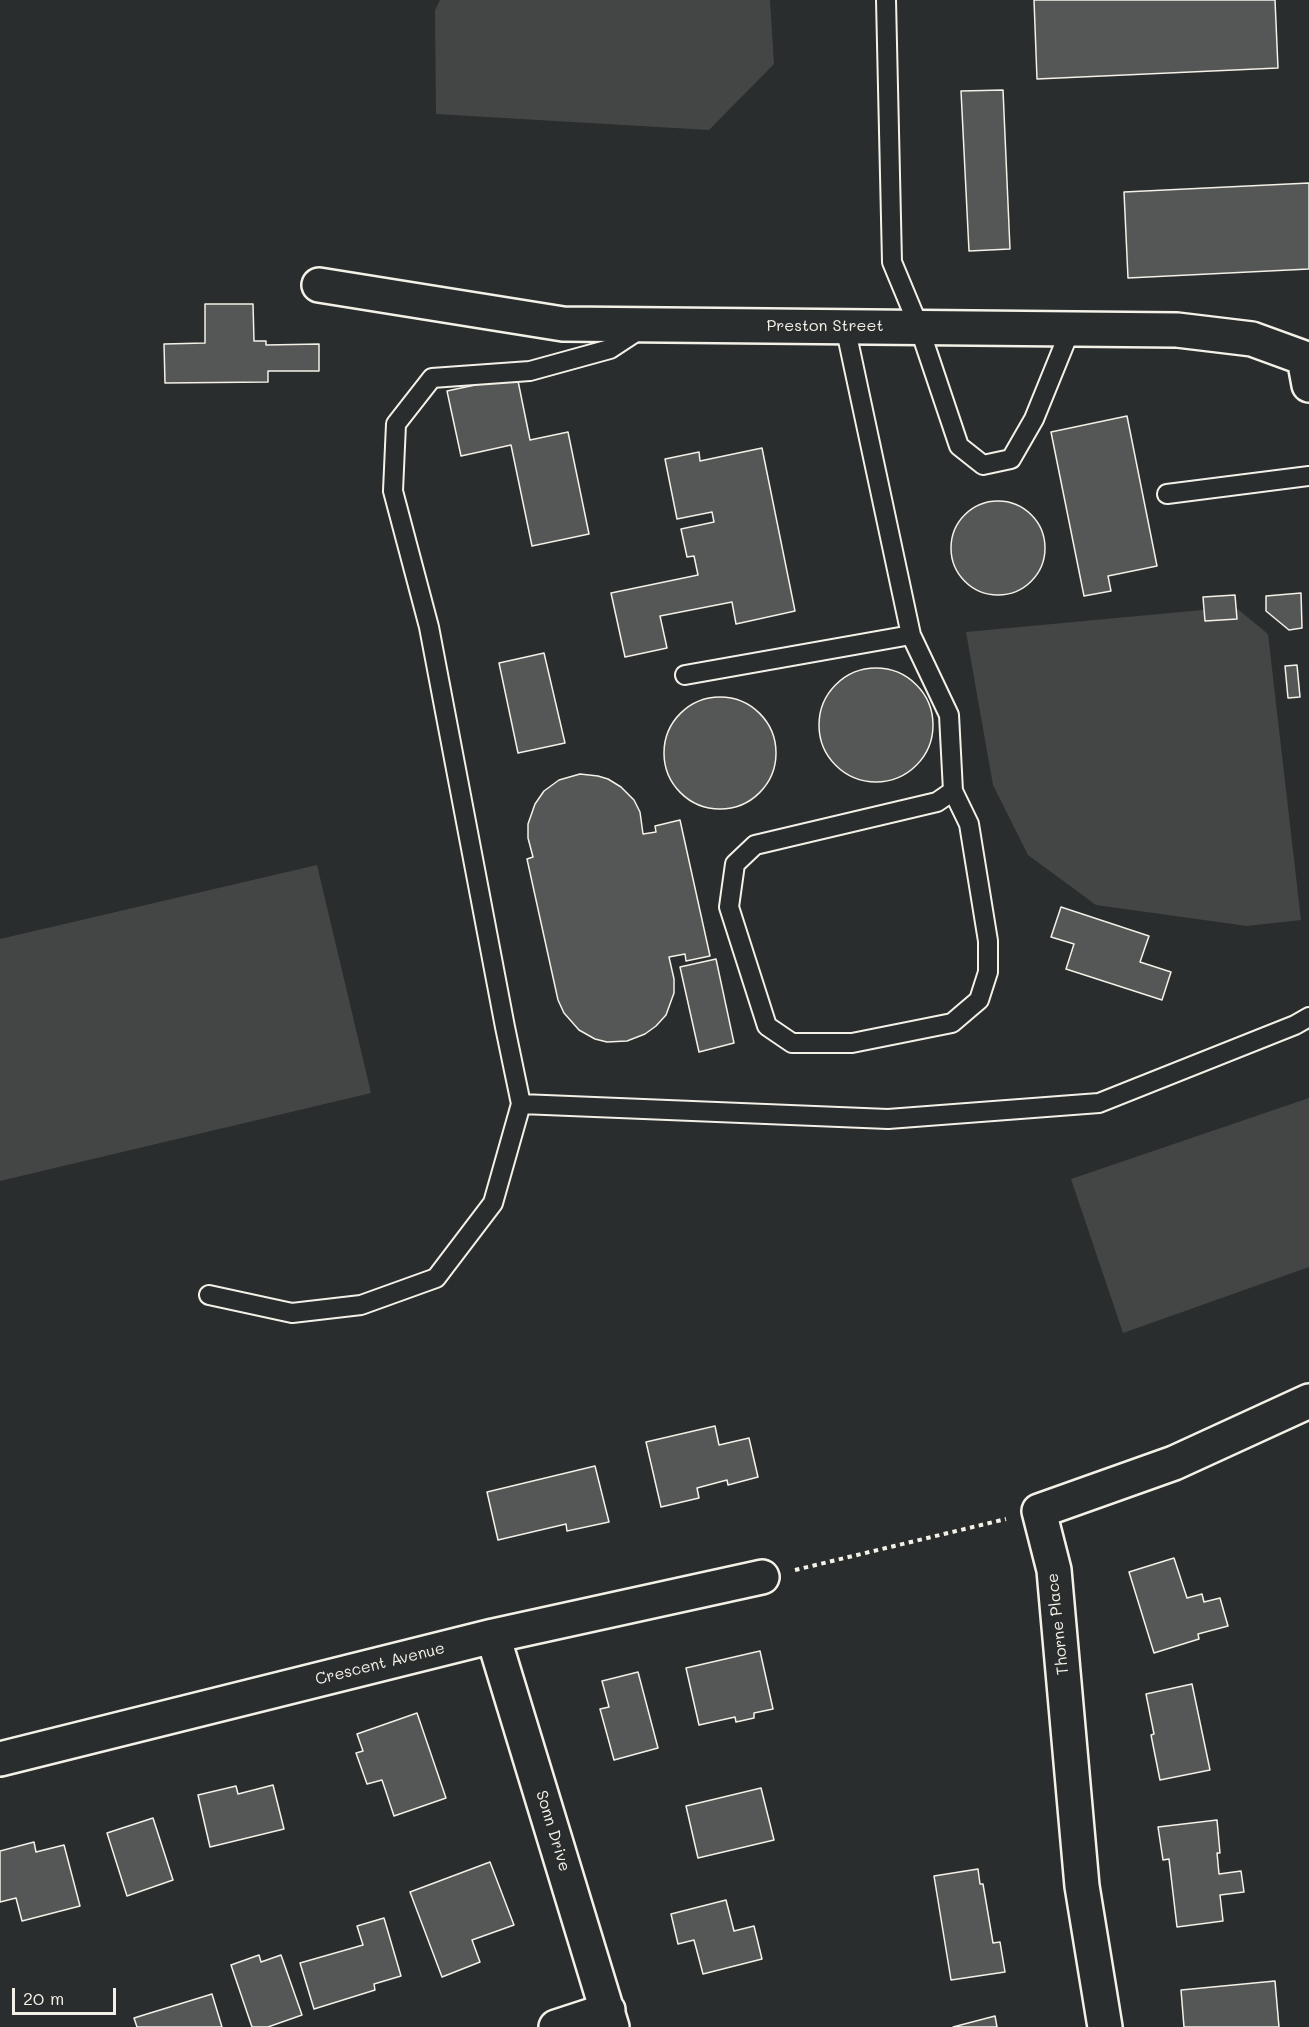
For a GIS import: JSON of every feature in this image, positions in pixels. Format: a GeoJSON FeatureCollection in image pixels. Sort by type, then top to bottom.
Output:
{"type":"FeatureCollection","features":[{"type":"Feature","properties":{"kind":"street","name":"Preston Street"},"geometry":{"type":"LineString","coordinates":[[319,285],[563,324],[1177,330],[1252,339],[1304,358],[1309,385]]}},
{"type":"Feature","properties":{"kind":"street"},"geometry":{"type":"LineString","coordinates":[[1039,1511],[1173,1463],[1309,1401]]}},
{"type":"Feature","properties":{"kind":"street","name":"Thorne Place"},"geometry":{"type":"LineString","coordinates":[[1039,1511],[1054,1570],[1082,1886],[1105,2027]]}},
{"type":"Feature","properties":{"kind":"street","name":"Crescent Avenue"},"geometry":{"type":"LineString","coordinates":[[0,1759],[493,1636],[762,1577]]}},
{"type":"Feature","properties":{"kind":"street","name":"Sonn Drive"},"geometry":{"type":"LineString","coordinates":[[493,1636],[610,2019]]}},
{"type":"Feature","properties":{"kind":"street"},"geometry":{"type":"LineString","coordinates":[[556,2027],[610,2019]]}},
{"type":"Feature","properties":{"kind":"lane"},"geometry":{"type":"LineString","coordinates":[[886,0],[892,262],[919,327],[959,446],[983,465],[1011,459],[1034,419],[1071,328]]}},
{"type":"Feature","properties":{"kind":"lane"},"geometry":{"type":"LineString","coordinates":[[209,1295],[292,1313],[361,1305],[436,1278],[493,1203],[521,1104],[504,1027],[429,627],[393,491],[396,424],[432,378],[530,371],[610,349],[648,325]]}},
{"type":"Feature","properties":{"kind":"lane"},"geometry":{"type":"LineString","coordinates":[[845,326],[911,635],[950,715],[953,791],[969,824],[988,941],[988,972],[979,1000],[952,1023],[852,1043],[792,1043],[767,1026],[729,907],[735,864],[755,845],[937,802],[953,791]]}},
{"type":"Feature","properties":{"kind":"lane"},"geometry":{"type":"LineString","coordinates":[[1167,494],[1309,476]]}},
{"type":"Feature","properties":{"kind":"lane"},"geometry":{"type":"LineString","coordinates":[[685,675],[911,635]]}},
{"type":"Feature","properties":{"kind":"lane"},"geometry":{"type":"LineString","coordinates":[[521,1104],[888,1119],[1099,1103],[1295,1025],[1309,1017]]}},
{"type":"Feature","properties":{"kind":"path"},"geometry":{"type":"LineString","coordinates":[[762,1577],[1039,1511]]}},
{"type":"Feature","properties":{"kind":"shaded area"},"geometry":{"type":"Polygon","coordinates":[[[440,0],[770,0],[774,64],[709,130],[436,114],[435,10],[440,0]]]}},
{"type":"Feature","properties":{"kind":"shaded area"},"geometry":{"type":"Polygon","coordinates":[[[1235,607],[1268,634],[1301,920],[1247,926],[1096,905],[1028,855],[993,785],[966,632],[1235,607]]]}},
{"type":"Feature","properties":{"kind":"shaded area"},"geometry":{"type":"Polygon","coordinates":[[[317,865],[371,1093],[0,1181],[0,939],[317,865]]]}},
{"type":"Feature","properties":{"kind":"shaded area"},"geometry":{"type":"Polygon","coordinates":[[[1309,1098],[1309,1267],[1123,1333],[1071,1179],[1309,1098]]]}},
{"type":"Feature","properties":{"kind":"building"},"geometry":{"type":"Polygon","coordinates":[[[1034,0],[1275,0],[1278,68],[1037,79],[1034,0]]]}},
{"type":"Feature","properties":{"kind":"building"},"geometry":{"type":"Polygon","coordinates":[[[1003,90],[1010,249],[969,251],[961,91],[1003,90]]]}},
{"type":"Feature","properties":{"kind":"building"},"geometry":{"type":"Polygon","coordinates":[[[1309,183],[1309,269],[1128,278],[1124,192],[1309,183]]]}},
{"type":"Feature","properties":{"kind":"building"},"geometry":{"type":"Polygon","coordinates":[[[205,304],[253,304],[254,341],[266,341],[266,345],[319,344],[319,371],[268,371],[268,382],[165,383],[164,344],[205,343],[205,304]]]}},
{"type":"Feature","properties":{"kind":"building"},"geometry":{"type":"Polygon","coordinates":[[[517,376],[530,440],[568,432],[589,534],[532,546],[511,445],[461,456],[447,391],[517,376]]]}},
{"type":"Feature","properties":{"kind":"building"},"geometry":{"type":"Polygon","coordinates":[[[1127,416],[1157,566],[1108,576],[1111,591],[1084,596],[1051,432],[1127,416]]]}},
{"type":"Feature","properties":{"kind":"building"},"geometry":{"type":"Polygon","coordinates":[[[762,448],[795,611],[736,624],[732,602],[660,616],[667,648],[625,657],[611,593],[698,575],[694,556],[687,557],[681,529],[714,522],[712,512],[677,519],[665,459],[699,452],[700,461],[762,448]]]}},
{"type":"Feature","properties":{"kind":"building"},"geometry":{"type":"Polygon","coordinates":[[[998,501],[1016,505],[1031,515],[1041,530],[1045,548],[1041,566],[1031,581],[1016,591],[998,595],[980,591],[965,581],[955,566],[951,548],[955,530],[965,515],[980,505],[998,501]]]}},
{"type":"Feature","properties":{"kind":"building"},"geometry":{"type":"Polygon","coordinates":[[[1301,593],[1302,628],[1289,630],[1266,611],[1266,596],[1301,593]]]}},
{"type":"Feature","properties":{"kind":"building"},"geometry":{"type":"Polygon","coordinates":[[[1235,595],[1237,619],[1205,621],[1203,597],[1235,595]]]}},
{"type":"Feature","properties":{"kind":"building"},"geometry":{"type":"Polygon","coordinates":[[[544,653],[565,743],[518,753],[499,663],[544,653]]]}},
{"type":"Feature","properties":{"kind":"building"},"geometry":{"type":"Polygon","coordinates":[[[1297,665],[1300,697],[1288,698],[1285,666],[1297,665]]]}},
{"type":"Feature","properties":{"kind":"building"},"geometry":{"type":"Polygon","coordinates":[[[876,668],[898,673],[916,685],[928,703],[933,725],[928,747],[916,765],[898,777],[876,782],[854,777],[836,765],[824,747],[819,725],[824,703],[836,685],[854,673],[876,668]]]}},
{"type":"Feature","properties":{"kind":"building"},"geometry":{"type":"Polygon","coordinates":[[[720,697],[742,701],[760,713],[772,731],[776,753],[772,775],[760,793],[742,805],[720,809],[698,805],[680,793],[668,775],[664,753],[668,731],[680,713],[698,701],[720,697]]]}},
{"type":"Feature","properties":{"kind":"building"},"geometry":{"type":"Polygon","coordinates":[[[580,774],[608,779],[621,787],[634,800],[640,812],[643,834],[656,832],[655,826],[680,820],[710,956],[686,961],[685,954],[669,957],[674,979],[674,993],[666,1015],[645,1034],[627,1041],[607,1042],[595,1039],[579,1030],[564,1013],[558,1000],[527,859],[533,857],[528,838],[528,824],[535,804],[544,791],[559,780],[580,774]]]}},
{"type":"Feature","properties":{"kind":"building"},"geometry":{"type":"Polygon","coordinates":[[[1061,907],[1149,936],[1140,962],[1171,972],[1162,1000],[1066,969],[1074,944],[1051,937],[1061,907]]]}},
{"type":"Feature","properties":{"kind":"building"},"geometry":{"type":"Polygon","coordinates":[[[716,959],[734,1043],[699,1052],[680,967],[716,959]]]}},
{"type":"Feature","properties":{"kind":"building"},"geometry":{"type":"Polygon","coordinates":[[[715,1426],[719,1445],[749,1438],[758,1477],[728,1485],[727,1480],[697,1488],[699,1498],[661,1507],[646,1442],[715,1426]]]}},
{"type":"Feature","properties":{"kind":"building"},"geometry":{"type":"Polygon","coordinates":[[[595,1466],[609,1522],[567,1531],[566,1524],[498,1540],[487,1492],[595,1466]]]}},
{"type":"Feature","properties":{"kind":"building"},"geometry":{"type":"Polygon","coordinates":[[[1174,1558],[1187,1598],[1202,1594],[1204,1602],[1220,1598],[1228,1626],[1198,1634],[1199,1639],[1154,1653],[1129,1572],[1174,1558]]]}},
{"type":"Feature","properties":{"kind":"building"},"geometry":{"type":"Polygon","coordinates":[[[760,1651],[773,1709],[754,1713],[754,1718],[736,1722],[735,1717],[699,1725],[686,1668],[760,1651]]]}},
{"type":"Feature","properties":{"kind":"building"},"geometry":{"type":"Polygon","coordinates":[[[638,1672],[658,1748],[614,1760],[600,1709],[609,1707],[602,1681],[638,1672]]]}},
{"type":"Feature","properties":{"kind":"building"},"geometry":{"type":"Polygon","coordinates":[[[1192,1684],[1210,1770],[1160,1780],[1146,1694],[1192,1684]]]}},
{"type":"Feature","properties":{"kind":"building"},"geometry":{"type":"Polygon","coordinates":[[[417,1713],[446,1798],[394,1816],[382,1780],[367,1784],[356,1753],[363,1751],[357,1734],[417,1713]]]}},
{"type":"Feature","properties":{"kind":"building"},"geometry":{"type":"Polygon","coordinates":[[[273,1785],[284,1829],[210,1847],[198,1795],[236,1786],[238,1794],[273,1785]]]}},
{"type":"Feature","properties":{"kind":"building"},"geometry":{"type":"Polygon","coordinates":[[[761,1788],[774,1840],[698,1858],[686,1806],[761,1788]]]}},
{"type":"Feature","properties":{"kind":"building"},"geometry":{"type":"Polygon","coordinates":[[[153,1818],[173,1880],[127,1896],[107,1833],[153,1818]]]}},
{"type":"Feature","properties":{"kind":"building"},"geometry":{"type":"Polygon","coordinates":[[[1217,1820],[1219,1874],[1241,1871],[1244,1892],[1220,1895],[1223,1921],[1177,1927],[1169,1859],[1163,1860],[1158,1827],[1217,1820]]]}},
{"type":"Feature","properties":{"kind":"building"},"geometry":{"type":"Polygon","coordinates":[[[34,1842],[36,1852],[64,1845],[80,1906],[22,1921],[16,1898],[0,1902],[0,1851],[34,1842]]]}},
{"type":"Feature","properties":{"kind":"building"},"geometry":{"type":"Polygon","coordinates":[[[490,1862],[514,1925],[472,1940],[480,1962],[442,1977],[410,1892],[490,1862]]]}},
{"type":"Feature","properties":{"kind":"building"},"geometry":{"type":"Polygon","coordinates":[[[978,1869],[980,1884],[983,1884],[993,1943],[1000,1942],[1005,1972],[951,1980],[934,1876],[978,1869]]]}},
{"type":"Feature","properties":{"kind":"building"},"geometry":{"type":"Polygon","coordinates":[[[726,1900],[734,1931],[754,1926],[762,1959],[703,1974],[694,1940],[678,1944],[671,1914],[726,1900]]]}},
{"type":"Feature","properties":{"kind":"building"},"geometry":{"type":"Polygon","coordinates":[[[384,1918],[401,1976],[374,1984],[375,1990],[314,2009],[300,1963],[363,1945],[357,1926],[384,1918]]]}},
{"type":"Feature","properties":{"kind":"building"},"geometry":{"type":"Polygon","coordinates":[[[259,1955],[261,1962],[281,1955],[302,2015],[268,2027],[252,2027],[231,1965],[259,1955]]]}},
{"type":"Feature","properties":{"kind":"building"},"geometry":{"type":"Polygon","coordinates":[[[1275,1981],[1279,2027],[1184,2027],[1181,1990],[1275,1981]]]}},
{"type":"Feature","properties":{"kind":"building"},"geometry":{"type":"Polygon","coordinates":[[[212,1994],[222,2027],[137,2027],[134,2018],[212,1994]]]}},
{"type":"Feature","properties":{"kind":"building"},"geometry":{"type":"Polygon","coordinates":[[[995,2016],[997,2027],[953,2027],[995,2016]]]}}]}
